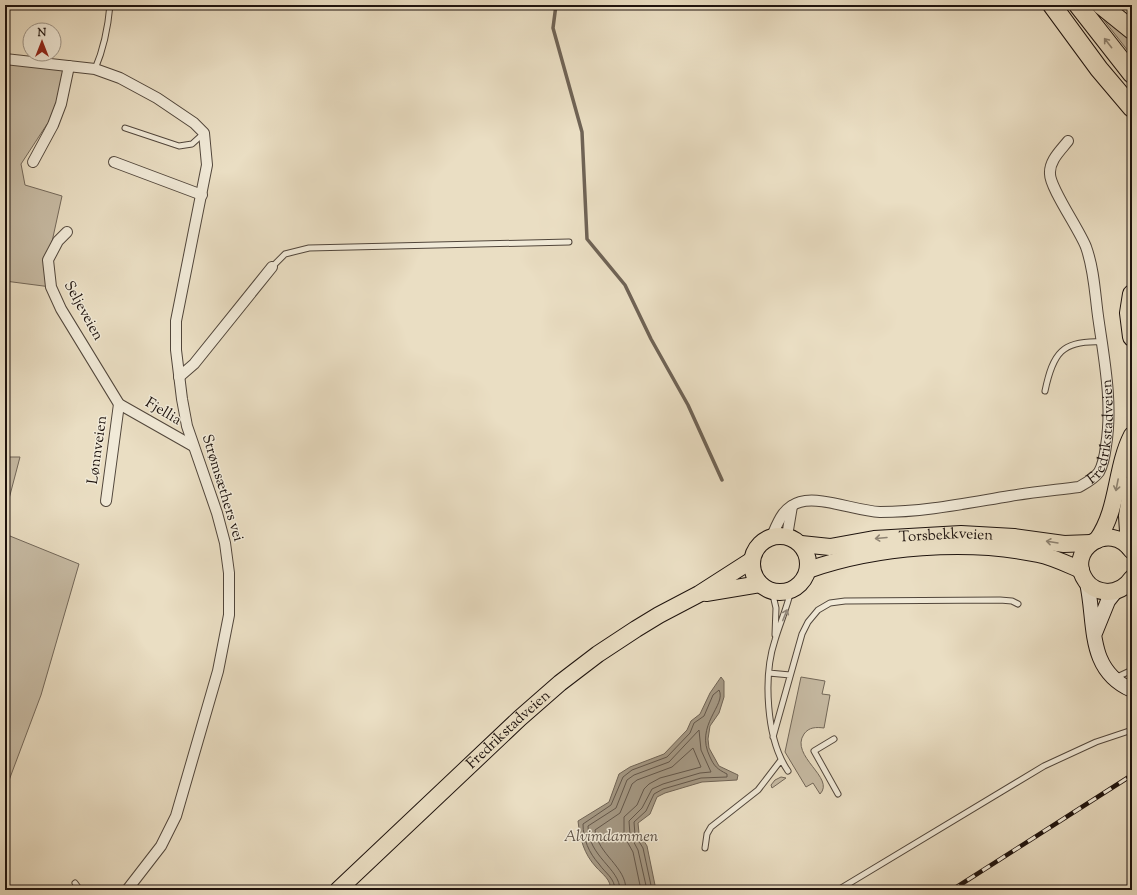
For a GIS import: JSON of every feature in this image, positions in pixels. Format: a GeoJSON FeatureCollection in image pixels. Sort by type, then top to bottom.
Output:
{"type":"FeatureCollection","features":[{"type":"Feature","properties":{"kind":"highway"},"geometry":{"type":"LineString","coordinates":[[1052,5],[1132,108]]}},
{"type":"Feature","properties":{"kind":"highway"},"geometry":{"type":"LineString","coordinates":[[1078,5],[1132,74]]}},
{"type":"Feature","properties":{"kind":"highway"},"geometry":{"type":"LineString","coordinates":[[1101,5],[1132,30]]}},
{"type":"Feature","properties":{"kind":"highway"},"geometry":{"type":"LineString","coordinates":[[1120,94],[1132,123]]}},
{"type":"Feature","properties":{"kind":"highway"},"geometry":{"type":"LineString","coordinates":[[1132,294],[1129,313],[1132,337]]}},
{"type":"Feature","properties":{"kind":"main road"},"geometry":{"type":"LineString","coordinates":[[1084,576],[1082,555],[1104,529],[1114,498],[1125,449],[1132,435]]}},
{"type":"Feature","properties":{"kind":"main road"},"geometry":{"type":"LineString","coordinates":[[1131,550],[1127,516],[1132,483]]}},
{"type":"Feature","properties":{"kind":"main road","name":"Torsbekkveien"},"geometry":{"type":"LineString","coordinates":[[801,544],[830,547],[874,539],[961,534],[1014,537],[1064,544],[1114,538],[1131,550]]}},
{"type":"Feature","properties":{"kind":"main road"},"geometry":{"type":"LineString","coordinates":[[780,536],[801,544],[806,552],[808,570],[799,585],[791,590],[782,592],[766,588],[754,573],[752,560],[758,545],[780,536]]}},
{"type":"Feature","properties":{"kind":"main road","name":"Torsbekkveien"},"geometry":{"type":"LineString","coordinates":[[808,570],[832,562],[877,552],[948,547],[977,547],[1038,554],[1084,576],[1100,591],[1127,584]]}},
{"type":"Feature","properties":{"kind":"main road","name":"Fredrikstadveien"},"geometry":{"type":"LineString","coordinates":[[338,890],[520,718],[560,683],[598,654],[636,629],[658,615],[699,594],[752,560]]}},
{"type":"Feature","properties":{"kind":"main road","name":"Fredrikstadveien"},"geometry":{"type":"LineString","coordinates":[[699,594],[766,588]]}},
{"type":"Feature","properties":{"kind":"street"},"geometry":{"type":"LineString","coordinates":[[5,59],[95,69],[120,78],[157,98],[194,123],[204,133]]}},
{"type":"Feature","properties":{"kind":"street"},"geometry":{"type":"LineString","coordinates":[[33,162],[53,125],[61,104],[69,66]]}},
{"type":"Feature","properties":{"kind":"street","name":"Strømsæthers vei"},"geometry":{"type":"LineString","coordinates":[[127,890],[160,846],[176,816],[218,671],[229,615],[229,573],[225,543],[217,513],[193,446],[182,399],[176,350],[176,321],[207,165],[204,133]]}},
{"type":"Feature","properties":{"kind":"street","name":"Fredrikstadveien"},"geometry":{"type":"LineString","coordinates":[[792,506],[798,503],[817,501],[856,510],[880,512],[920,510],[1080,487],[1099,472],[1104,456],[1108,433],[1110,399],[1092,272],[1087,250],[1079,231],[1052,185],[1050,176],[1050,165],[1068,141]]}},
{"type":"Feature","properties":{"kind":"street"},"geometry":{"type":"LineString","coordinates":[[114,162],[202,195]]}},
{"type":"Feature","properties":{"kind":"street","name":"Seljeveien"},"geometry":{"type":"LineString","coordinates":[[67,232],[58,241],[48,260],[51,287],[61,309],[120,404]]}},
{"type":"Feature","properties":{"kind":"street"},"geometry":{"type":"LineString","coordinates":[[179,377],[194,364],[272,267]]}},
{"type":"Feature","properties":{"kind":"street","name":"Fjellia"},"geometry":{"type":"LineString","coordinates":[[120,404],[193,446]]}},
{"type":"Feature","properties":{"kind":"street","name":"Lønnveien"},"geometry":{"type":"LineString","coordinates":[[106,501],[120,404]]}},
{"type":"Feature","properties":{"kind":"street"},"geometry":{"type":"LineString","coordinates":[[780,536],[792,506]]}},
{"type":"Feature","properties":{"kind":"street"},"geometry":{"type":"LineString","coordinates":[[780,536],[779,518],[792,506]]}},
{"type":"Feature","properties":{"kind":"street"},"geometry":{"type":"LineString","coordinates":[[1084,576],[1095,633],[1096,650],[1101,664],[1113,679],[1132,690]]}},
{"type":"Feature","properties":{"kind":"street"},"geometry":{"type":"LineString","coordinates":[[1095,633],[1108,600],[1127,584]]}},
{"type":"Feature","properties":{"kind":"lane"},"geometry":{"type":"LineString","coordinates":[[95,69],[107,33],[110,5]]}},
{"type":"Feature","properties":{"kind":"lane"},"geometry":{"type":"LineString","coordinates":[[125,128],[134,129],[154,139],[184,146],[192,144],[204,133]]}},
{"type":"Feature","properties":{"kind":"lane"},"geometry":{"type":"LineString","coordinates":[[272,267],[284,254],[309,248],[569,242]]}},
{"type":"Feature","properties":{"kind":"lane"},"geometry":{"type":"LineString","coordinates":[[1044,391],[1047,379],[1061,350],[1068,345],[1085,341],[1102,342]]}},
{"type":"Feature","properties":{"kind":"lane"},"geometry":{"type":"LineString","coordinates":[[766,588],[776,608],[775,640],[769,672],[773,737],[781,760],[788,771]]}},
{"type":"Feature","properties":{"kind":"lane"},"geometry":{"type":"LineString","coordinates":[[775,640],[787,608],[791,590]]}},
{"type":"Feature","properties":{"kind":"lane"},"geometry":{"type":"LineString","coordinates":[[773,737],[802,634],[808,622],[818,610],[830,604],[868,599],[1000,600],[1012,601],[1018,604]]}},
{"type":"Feature","properties":{"kind":"lane"},"geometry":{"type":"LineString","coordinates":[[1113,679],[1132,670]]}},
{"type":"Feature","properties":{"kind":"lane"},"geometry":{"type":"LineString","coordinates":[[769,672],[790,676]]}},
{"type":"Feature","properties":{"kind":"lane"},"geometry":{"type":"LineString","coordinates":[[838,890],[1038,769],[1096,742],[1132,730]]}},
{"type":"Feature","properties":{"kind":"lane"},"geometry":{"type":"LineString","coordinates":[[834,739],[814,751],[838,794]]}},
{"type":"Feature","properties":{"kind":"lane"},"geometry":{"type":"LineString","coordinates":[[705,848],[707,834],[711,827],[758,790],[781,760]]}},
{"type":"Feature","properties":{"kind":"lane"},"geometry":{"type":"LineString","coordinates":[[75,883],[80,890]]}},
{"type":"Feature","properties":{"kind":"shaded area"},"geometry":{"type":"Polygon","coordinates":[[[1096,10],[1132,38],[1132,56],[1096,10]]]}},
{"type":"Feature","properties":{"kind":"shaded area"},"geometry":{"type":"Polygon","coordinates":[[[5,59],[69,66],[53,115],[21,164],[25,185],[62,196],[48,260],[51,287],[5,281],[5,59]]]}},
{"type":"Feature","properties":{"kind":"shaded area"},"geometry":{"type":"Polygon","coordinates":[[[5,457],[20,457],[5,514],[5,457]]]}},
{"type":"Feature","properties":{"kind":"shaded area"},"geometry":{"type":"Polygon","coordinates":[[[5,534],[79,564],[41,695],[5,791],[5,534]]]}},
{"type":"Feature","properties":{"kind":"shaded area"},"geometry":{"type":"Polygon","coordinates":[[[801,677],[825,681],[822,694],[830,695],[824,728],[808,730],[804,734],[801,742],[802,750],[822,781],[823,788],[820,794],[813,783],[806,787],[785,752],[801,677]]]}},
{"type":"Feature","properties":{"kind":"shaded area"},"geometry":{"type":"Polygon","coordinates":[[[781,777],[786,778],[772,788],[771,785],[775,780],[781,777]]]}},
{"type":"Feature","properties":{"kind":"water","name":"Alvimdammen"},"geometry":{"type":"Polygon","coordinates":[[[721,677],[724,681],[724,697],[719,713],[710,726],[708,739],[709,748],[719,766],[738,775],[737,780],[702,782],[665,793],[657,797],[650,814],[638,823],[639,833],[647,846],[656,890],[610,890],[610,883],[606,877],[588,857],[581,840],[578,821],[609,802],[619,774],[630,767],[664,754],[687,730],[691,721],[700,714],[710,693],[721,677]]]}},
{"type":"Feature","properties":{"kind":"waterway"},"geometry":{"type":"LineString","coordinates":[[556,5],[553,28],[582,132],[587,239],[625,285],[651,339],[688,405],[722,480]]}},
{"type":"Feature","properties":{"kind":"railway"},"geometry":{"type":"LineString","coordinates":[[952,890],[1132,775]]}}]}
